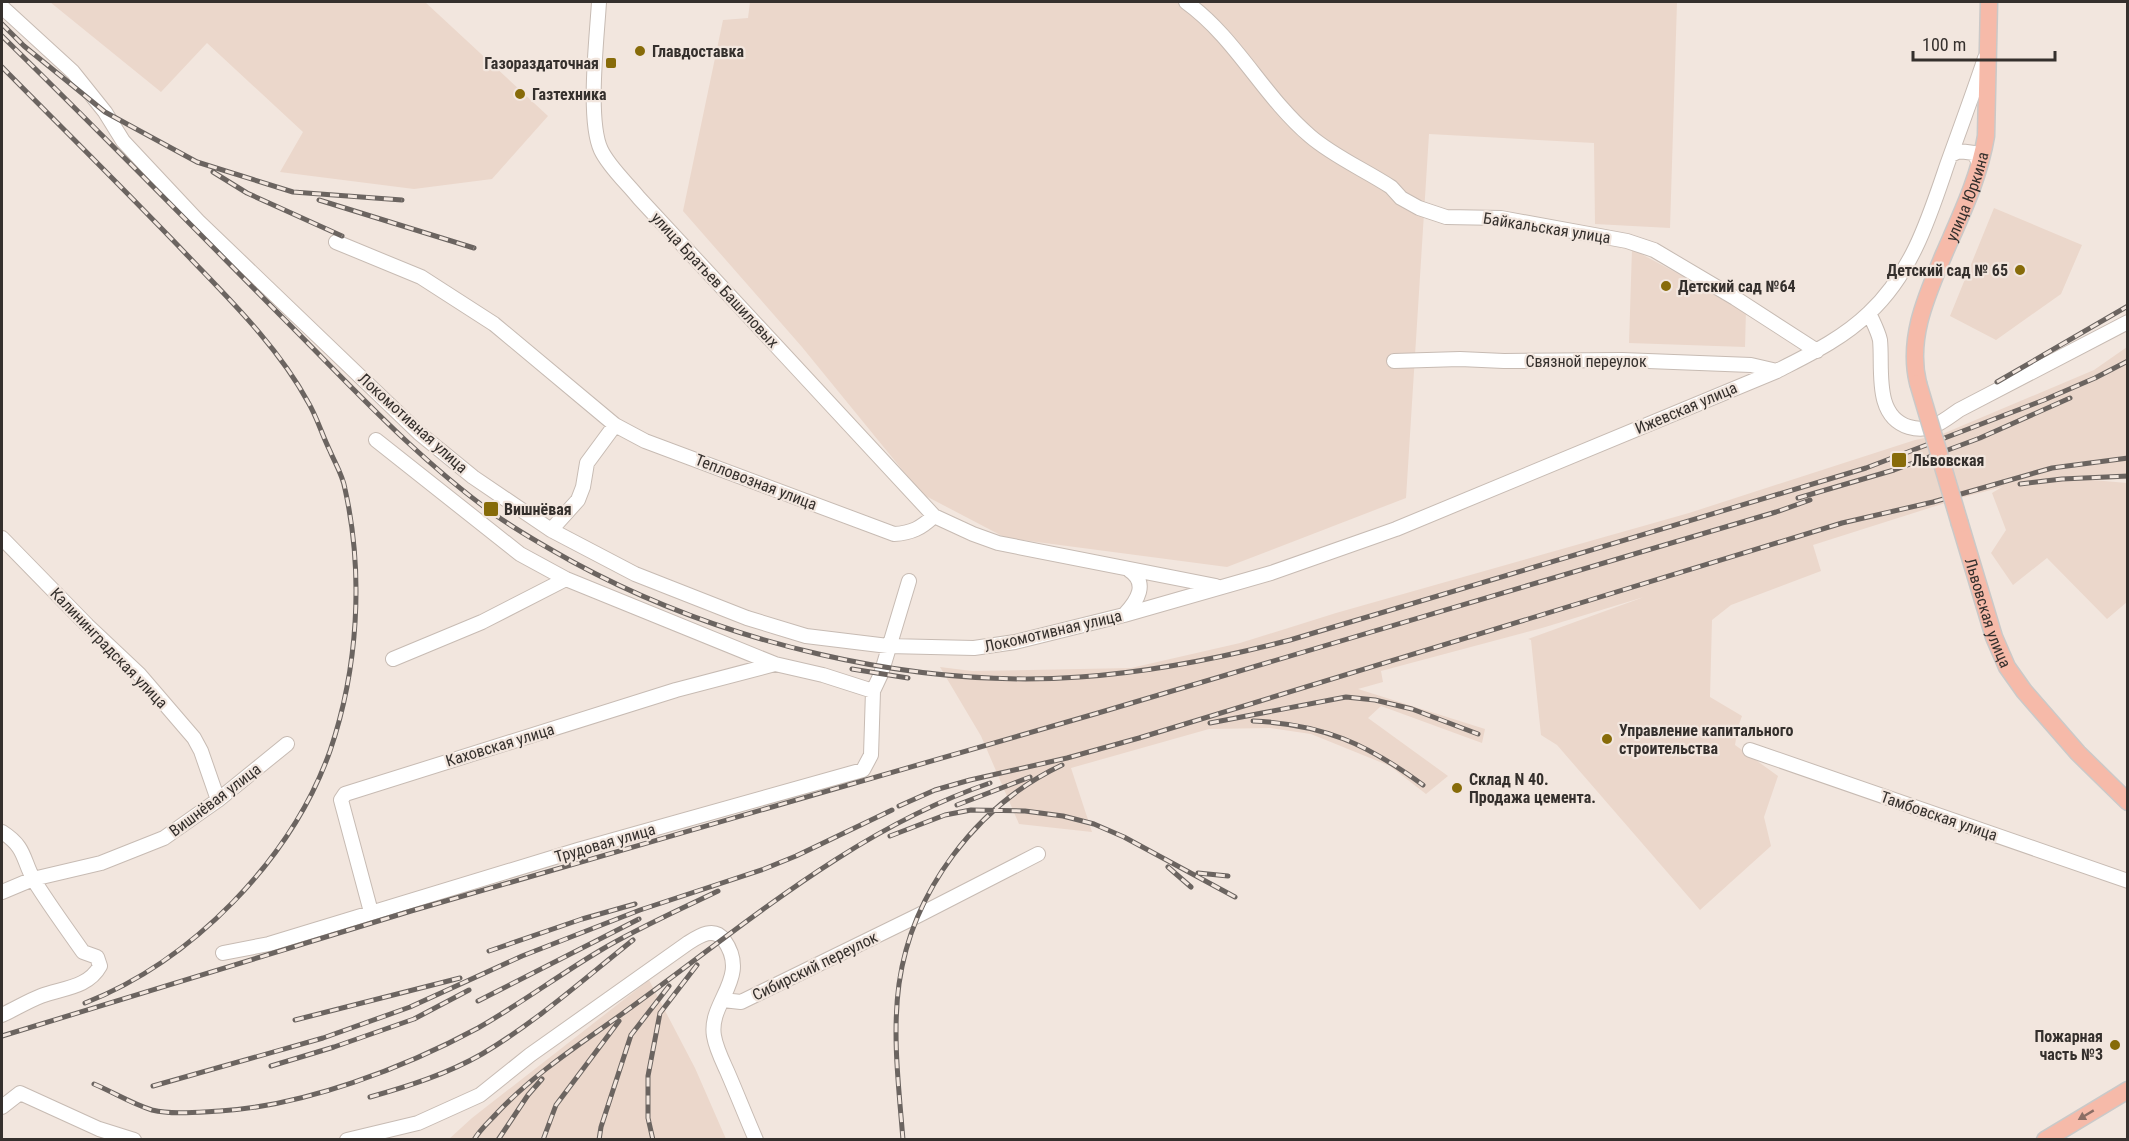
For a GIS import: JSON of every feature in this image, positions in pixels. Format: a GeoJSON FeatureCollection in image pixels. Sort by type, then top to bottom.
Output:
{"type":"FeatureCollection","features":[{"type":"Feature","properties":{"kind":"main road","name":"улица Юркина"},"geometry":{"type":"LineString","coordinates":[[1918,383],[1915,352],[1921,313],[1979,168],[1986,136],[1989,2]]}},
{"type":"Feature","properties":{"kind":"main road","name":"Львовская улица"},"geometry":{"type":"LineString","coordinates":[[1918,383],[1994,638],[2007,667],[2024,691],[2083,758],[2127,802]]}},
{"type":"Feature","properties":{"kind":"main road"},"geometry":{"type":"LineString","coordinates":[[2045,1140],[2127,1090]]}},
{"type":"Feature","properties":{"kind":"street","name":"улица Братьев Башиловых"},"geometry":{"type":"LineString","coordinates":[[599,2],[594,100],[596,134],[602,152],[639,198],[934,516]]}},
{"type":"Feature","properties":{"kind":"street","name":"Байкальская улица"},"geometry":{"type":"LineString","coordinates":[[1186,2],[1209,21],[1244,59],[1277,103],[1310,136],[1391,187],[1401,198],[1419,208],[1446,217],[1501,219],[1530,223],[1627,241],[1654,250],[1736,298],[1817,351]]}},
{"type":"Feature","properties":{"kind":"street","name":"Локомотивная улица"},"geometry":{"type":"LineString","coordinates":[[2,7],[73,72],[105,112],[123,141],[198,221],[418,433],[473,477],[551,530],[635,574],[763,624],[806,636],[888,646],[940,648],[989,647],[1058,633],[1219,587]]}},
{"type":"Feature","properties":{"kind":"street","name":"Ижевская улица"},"geometry":{"type":"LineString","coordinates":[[1219,587],[1301,563],[1396,529],[1777,371],[1843,335],[1869,313],[1891,288],[1912,256],[1925,229],[1988,50]]}},
{"type":"Feature","properties":{"kind":"street"},"geometry":{"type":"LineString","coordinates":[[1951,155],[1959,151],[1974,153],[1979,168]]}},
{"type":"Feature","properties":{"kind":"street","name":"Тепловозная улица"},"geometry":{"type":"LineString","coordinates":[[336,242],[421,276],[494,324],[615,425],[645,441],[894,534],[919,529],[934,516]]}},
{"type":"Feature","properties":{"kind":"street"},"geometry":{"type":"LineString","coordinates":[[1869,313],[1879,336],[1882,387],[1890,413],[1898,423],[1923,430],[1937,426],[1959,410],[2127,322]]}},
{"type":"Feature","properties":{"kind":"street","name":"Связной переулок"},"geometry":{"type":"LineString","coordinates":[[1394,361],[1622,360],[1751,365],[1777,371]]}},
{"type":"Feature","properties":{"kind":"street"},"geometry":{"type":"LineString","coordinates":[[551,530],[578,500],[587,463],[615,425]]}},
{"type":"Feature","properties":{"kind":"street"},"geometry":{"type":"LineString","coordinates":[[376,440],[520,554],[566,579],[775,664],[823,675],[873,692]]}},
{"type":"Feature","properties":{"kind":"street"},"geometry":{"type":"LineString","coordinates":[[934,516],[998,543],[1219,587]]}},
{"type":"Feature","properties":{"kind":"street","name":"Калининградская улица"},"geometry":{"type":"LineString","coordinates":[[2,538],[139,674],[194,738],[201,751],[218,800]]}},
{"type":"Feature","properties":{"kind":"street"},"geometry":{"type":"LineString","coordinates":[[1124,615],[1138,598],[1140,591],[1138,579],[1129,570]]}},
{"type":"Feature","properties":{"kind":"street"},"geometry":{"type":"LineString","coordinates":[[393,659],[482,622],[566,579]]}},
{"type":"Feature","properties":{"kind":"street","name":"Трудовая улица"},"geometry":{"type":"LineString","coordinates":[[223,952],[269,944],[578,850],[863,770],[871,755],[873,692],[881,674],[909,580]]}},
{"type":"Feature","properties":{"kind":"street","name":"Каховская улица"},"geometry":{"type":"LineString","coordinates":[[371,912],[341,800],[345,794],[676,690],[775,664]]}},
{"type":"Feature","properties":{"kind":"street","name":"Вишнёвая улица"},"geometry":{"type":"LineString","coordinates":[[2,892],[33,879],[101,863],[164,838],[218,800],[287,744]]}},
{"type":"Feature","properties":{"kind":"street","name":"Тамбовская улица"},"geometry":{"type":"LineString","coordinates":[[1750,750],[2127,881]]}},
{"type":"Feature","properties":{"kind":"street"},"geometry":{"type":"LineString","coordinates":[[2,832],[11,838],[23,852],[33,879],[83,952],[97,957],[100,966],[96,974],[76,986],[42,996],[2,1015]]}},
{"type":"Feature","properties":{"kind":"street","name":"Сибирский переулок"},"geometry":{"type":"LineString","coordinates":[[723,1000],[741,1002],[1038,854]]}},
{"type":"Feature","properties":{"kind":"street"},"geometry":{"type":"LineString","coordinates":[[346,1140],[418,1123],[480,1095],[530,1055],[688,943],[703,934],[717,933],[724,939],[730,950],[733,977],[717,1016],[714,1035],[756,1140]]}},
{"type":"Feature","properties":{"kind":"street"},"geometry":{"type":"LineString","coordinates":[[2,1107],[20,1093],[99,1129],[134,1140]]}},
{"type":"Feature","properties":{"kind":"shaded area"},"geometry":{"type":"Polygon","coordinates":[[[50,2],[425,2],[548,116],[492,179],[414,189],[280,172],[303,132],[207,43],[161,92],[50,2]]]}},
{"type":"Feature","properties":{"kind":"shaded area"},"geometry":{"type":"Polygon","coordinates":[[[750,2],[1677,2],[1670,228],[1595,224],[1594,143],[1429,134],[1406,498],[1227,567],[1006,538],[922,494],[802,347],[683,211],[723,20],[748,18],[750,2]]]}},
{"type":"Feature","properties":{"kind":"shaded area","name":"Детский сад № 65"},"geometry":{"type":"Polygon","coordinates":[[[1994,208],[2082,245],[2061,294],[1996,340],[1950,316],[1994,208]]]}},
{"type":"Feature","properties":{"kind":"shaded area","name":"Детский сад №64"},"geometry":{"type":"Polygon","coordinates":[[[1632,249],[1746,310],[1745,347],[1629,343],[1632,249]]]}},
{"type":"Feature","properties":{"kind":"shaded area"},"geometry":{"type":"Polygon","coordinates":[[[2127,347],[2127,479],[2093,480],[2127,483],[2127,602],[2107,619],[2047,558],[2013,585],[1991,553],[2006,530],[1992,493],[2002,487],[1813,545],[1821,571],[1731,605],[1712,620],[1710,697],[1742,716],[1735,745],[1778,776],[1764,817],[1771,846],[1700,910],[1557,745],[1541,735],[1531,640],[1528,639],[1644,597],[1542,628],[1381,671],[1383,682],[1358,689],[1485,729],[1482,743],[1381,706],[1368,718],[1448,776],[1426,794],[1390,766],[1311,734],[1270,728],[1209,729],[1071,768],[1092,832],[1019,824],[981,736],[940,667],[972,671],[1131,668],[1240,643],[1336,613],[1689,513],[1915,440],[1940,435],[2094,370],[2127,347]]]}},
{"type":"Feature","properties":{"kind":"shaded area"},"geometry":{"type":"Polygon","coordinates":[[[649,980],[695,1068],[726,1139],[449,1139],[472,1118],[649,980]]]}},
{"type":"Feature","properties":{"kind":"railway"},"geometry":{"type":"LineString","coordinates":[[2,24],[24,46],[105,112],[197,162],[293,192],[402,200]]}},
{"type":"Feature","properties":{"kind":"railway"},"geometry":{"type":"LineString","coordinates":[[2,36],[384,420],[438,469],[494,514],[573,562],[630,590],[691,615],[754,637],[819,654],[885,667],[951,675],[1016,679],[1080,677],[1160,668],[1264,647],[1866,468],[2044,400],[2128,361]]}},
{"type":"Feature","properties":{"kind":"railway"},"geometry":{"type":"LineString","coordinates":[[2,67],[221,290],[283,362],[311,408],[343,479],[355,554],[355,621],[347,687],[330,751],[313,791],[290,830],[264,868],[199,934],[163,961],[125,985],[85,1003]]}},
{"type":"Feature","properties":{"kind":"railway"},"geometry":{"type":"LineString","coordinates":[[213,172],[247,193],[342,236]]}},
{"type":"Feature","properties":{"kind":"railway"},"geometry":{"type":"LineString","coordinates":[[319,200],[474,248]]}},
{"type":"Feature","properties":{"kind":"railway"},"geometry":{"type":"LineString","coordinates":[[1997,382],[2128,306]]}},
{"type":"Feature","properties":{"kind":"railway"},"geometry":{"type":"LineString","coordinates":[[1798,498],[1894,470],[1980,438],[2070,398]]}},
{"type":"Feature","properties":{"kind":"railway"},"geometry":{"type":"LineString","coordinates":[[899,806],[935,790],[1139,738],[1842,523],[1933,502],[2052,468],[2128,458]]}},
{"type":"Feature","properties":{"kind":"railway"},"geometry":{"type":"LineString","coordinates":[[2020,484],[2062,479],[2128,476]]}},
{"type":"Feature","properties":{"kind":"railway"},"geometry":{"type":"LineString","coordinates":[[2,1036],[411,911],[1098,713],[1810,500]]}},
{"type":"Feature","properties":{"kind":"railway"},"geometry":{"type":"LineString","coordinates":[[852,669],[908,678]]}},
{"type":"Feature","properties":{"kind":"railway"},"geometry":{"type":"LineString","coordinates":[[1210,723],[1346,697],[1375,700],[1412,709],[1478,734]]}},
{"type":"Feature","properties":{"kind":"railway"},"geometry":{"type":"LineString","coordinates":[[1253,721],[1301,726],[1343,739],[1383,758],[1423,785]]}},
{"type":"Feature","properties":{"kind":"railway"},"geometry":{"type":"LineString","coordinates":[[903,1140],[897,1062],[897,1003],[906,950],[918,916],[934,884],[976,827],[1002,803],[1031,782],[1062,765]]}},
{"type":"Feature","properties":{"kind":"railway"},"geometry":{"type":"LineString","coordinates":[[957,805],[1030,777]]}},
{"type":"Feature","properties":{"kind":"railway"},"geometry":{"type":"LineString","coordinates":[[474,1140],[513,1097],[544,1071],[800,883],[845,853],[892,826],[990,783]]}},
{"type":"Feature","properties":{"kind":"railway"},"geometry":{"type":"LineString","coordinates":[[153,1086],[323,1038],[410,1007],[522,956],[640,910],[764,869],[796,856],[892,810]]}},
{"type":"Feature","properties":{"kind":"railway"},"geometry":{"type":"LineString","coordinates":[[890,836],[945,815],[971,810],[1025,811],[1063,816],[1094,824],[1124,837],[1235,897]]}},
{"type":"Feature","properties":{"kind":"railway"},"geometry":{"type":"LineString","coordinates":[[1168,867],[1191,887]]}},
{"type":"Feature","properties":{"kind":"railway"},"geometry":{"type":"LineString","coordinates":[[1198,873],[1228,876]]}},
{"type":"Feature","properties":{"kind":"railway"},"geometry":{"type":"LineString","coordinates":[[94,1084],[152,1110],[177,1113],[252,1108],[285,1102],[353,1083],[418,1057],[478,1028],[615,942],[718,891]]}},
{"type":"Feature","properties":{"kind":"railway"},"geometry":{"type":"LineString","coordinates":[[489,951],[582,919],[635,904]]}},
{"type":"Feature","properties":{"kind":"railway"},"geometry":{"type":"LineString","coordinates":[[478,1001],[639,919]]}},
{"type":"Feature","properties":{"kind":"railway"},"geometry":{"type":"LineString","coordinates":[[370,1097],[428,1079],[482,1054],[541,1014],[633,940]]}},
{"type":"Feature","properties":{"kind":"railway"},"geometry":{"type":"LineString","coordinates":[[653,1140],[648,1118],[648,1076],[660,1013],[697,965]]}},
{"type":"Feature","properties":{"kind":"railway"},"geometry":{"type":"LineString","coordinates":[[295,1020],[460,978]]}},
{"type":"Feature","properties":{"kind":"railway"},"geometry":{"type":"LineString","coordinates":[[599,1140],[601,1127],[631,1035],[669,986]]}},
{"type":"Feature","properties":{"kind":"railway"},"geometry":{"type":"LineString","coordinates":[[271,1066],[414,1019],[469,990]]}},
{"type":"Feature","properties":{"kind":"railway"},"geometry":{"type":"LineString","coordinates":[[543,1140],[556,1105],[619,1021]]}},
{"type":"Feature","properties":{"kind":"railway"},"geometry":{"type":"LineString","coordinates":[[498,1140],[528,1095],[542,1079]]}},
{"type":"Feature","properties":{"kind":"place","name":"Главдоставка"},"geometry":{"type":"Point","coordinates":[640,51]}},
{"type":"Feature","properties":{"kind":"place","name":"Газораздаточная"},"geometry":{"type":"Point","coordinates":[611,63]}},
{"type":"Feature","properties":{"kind":"place","name":"Газтехника"},"geometry":{"type":"Point","coordinates":[520,94]}},
{"type":"Feature","properties":{"kind":"place","name":"Детский сад № 65"},"geometry":{"type":"Point","coordinates":[2020,270]}},
{"type":"Feature","properties":{"kind":"place","name":"Детский сад №64"},"geometry":{"type":"Point","coordinates":[1666,286]}},
{"type":"Feature","properties":{"kind":"place","name":"Львовская"},"geometry":{"type":"Point","coordinates":[1899,460]}},
{"type":"Feature","properties":{"kind":"place","name":"Вишнёвая"},"geometry":{"type":"Point","coordinates":[491,509]}},
{"type":"Feature","properties":{"kind":"place","name":"Управление капитального строительства"},"geometry":{"type":"Point","coordinates":[1607,739]}},
{"type":"Feature","properties":{"kind":"place","name":"Склад N 40. Продажа цемента."},"geometry":{"type":"Point","coordinates":[1457,788]}},
{"type":"Feature","properties":{"kind":"place","name":"Пожарная часть №3"},"geometry":{"type":"Point","coordinates":[2115,1045]}}]}
